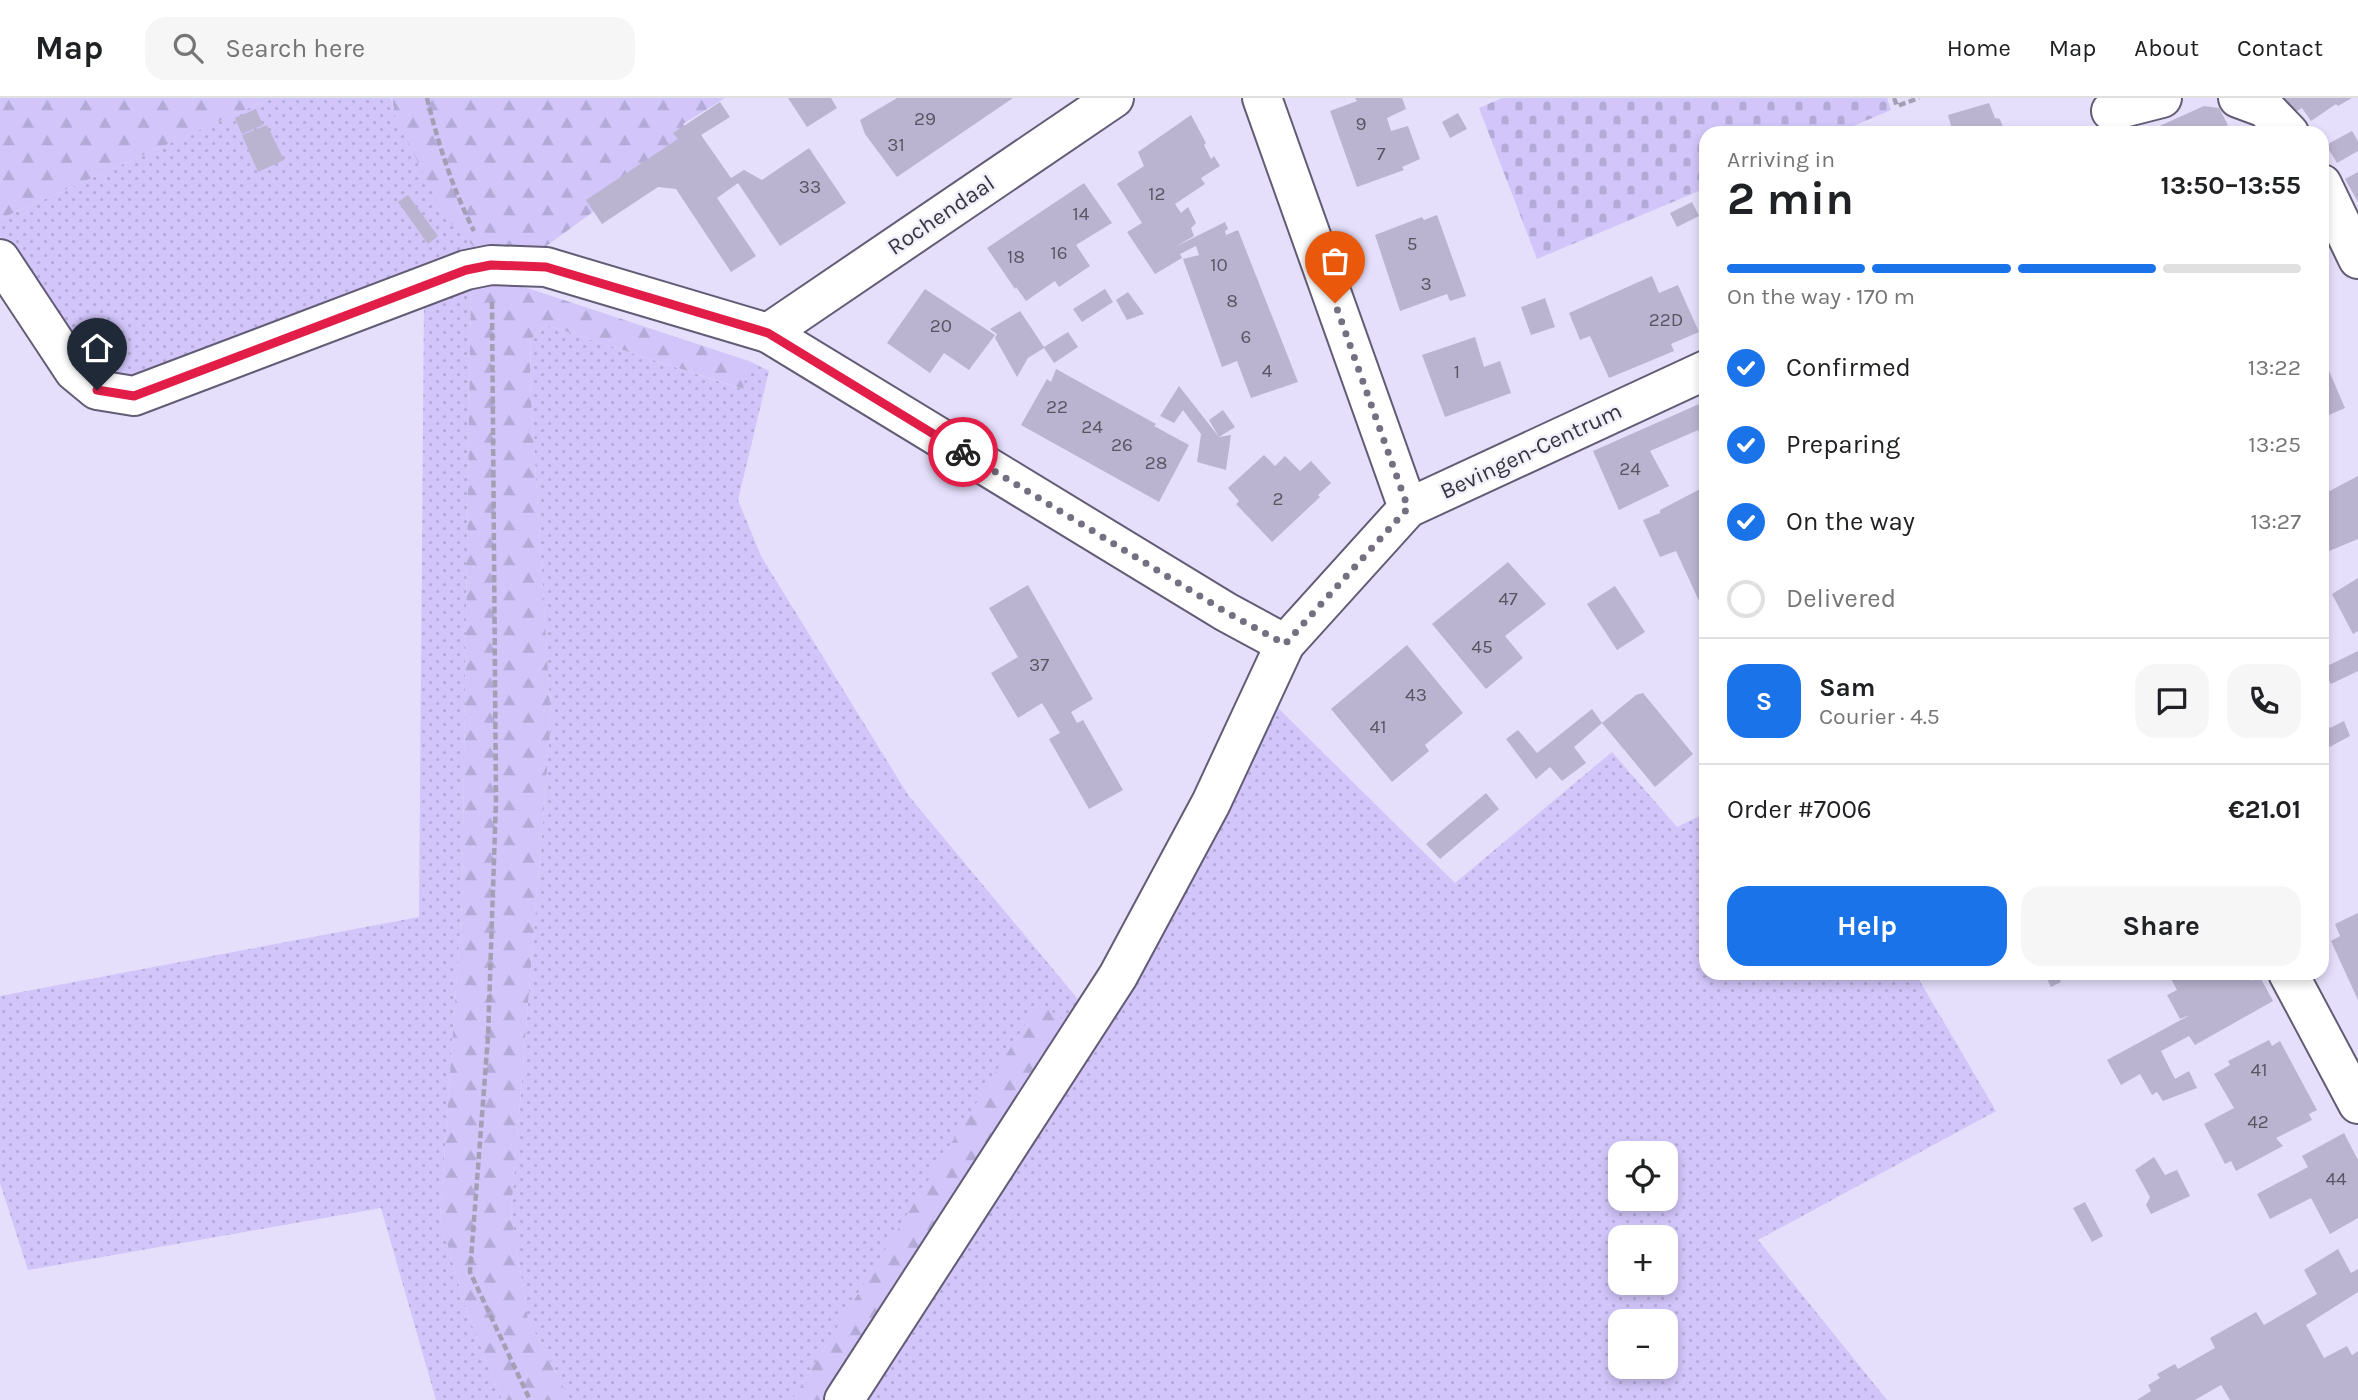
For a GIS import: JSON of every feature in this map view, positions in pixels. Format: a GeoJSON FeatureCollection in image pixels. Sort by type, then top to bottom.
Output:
{"type":"FeatureCollection","features":[{"type":"Feature","properties":{"kind":"street","name":"Rochendaal"},"geometry":{"type":"LineString","coordinates":[[768,333],[1114,98]]}},
{"type":"Feature","properties":{"kind":"street"},"geometry":{"type":"LineString","coordinates":[[1262,98],[1408,508]]}},
{"type":"Feature","properties":{"kind":"street"},"geometry":{"type":"LineString","coordinates":[[2104,114],[2162,98]]}},
{"type":"Feature","properties":{"kind":"street"},"geometry":{"type":"LineString","coordinates":[[2238,98],[2265,108],[2282,126]]}},
{"type":"Feature","properties":{"kind":"street"},"geometry":{"type":"LineString","coordinates":[[2329,199],[2358,260]]}},
{"type":"Feature","properties":{"kind":"street"},"geometry":{"type":"LineString","coordinates":[[0,259],[74,371],[97,390],[134,396],[466,270],[491,265],[546,267],[768,333],[1226,612],[1285,644]]}},
{"type":"Feature","properties":{"kind":"street","name":"Bevingen-Centrum"},"geometry":{"type":"LineString","coordinates":[[844,1400],[1118,976],[1211,803],[1285,644],[1408,508],[1699,373]]}},
{"type":"Feature","properties":{"kind":"street"},"geometry":{"type":"LineString","coordinates":[[2292,980],[2358,1104]]}},
{"type":"Feature","properties":{"kind":"path"},"geometry":{"type":"LineString","coordinates":[[427,98],[435,129],[466,215],[491,265],[496,800],[488,1037],[470,1272],[530,1400]]}},
{"type":"Feature","properties":{"kind":"path"},"geometry":{"type":"LineString","coordinates":[[1894,98],[1897,106],[1919,98]]}},
{"type":"Feature","properties":{"kind":"green space"},"geometry":{"type":"Polygon","coordinates":[[[0,98],[271,98],[0,219],[0,98]]]}},
{"type":"Feature","properties":{"kind":"green space"},"geometry":{"type":"Polygon","coordinates":[[[271,98],[391,98],[395,116],[479,252],[123,384],[78,364],[0,236],[0,219],[271,98]]]}},
{"type":"Feature","properties":{"kind":"green space"},"geometry":{"type":"Polygon","coordinates":[[[392,98],[725,98],[683,124],[695,137],[545,247],[479,252],[445,217],[395,116],[392,98]]]}},
{"type":"Feature","properties":{"kind":"green space"},"geometry":{"type":"Polygon","coordinates":[[[1502,98],[1887,98],[1891,110],[1853,126],[1699,126],[1699,191],[1537,259],[1479,108],[1502,98]]]}},
{"type":"Feature","properties":{"kind":"green space"},"geometry":{"type":"Polygon","coordinates":[[[471,281],[462,903],[440,1218],[466,1310],[502,1400],[436,1400],[381,1208],[28,1270],[0,1183],[0,996],[419,917],[424,300],[471,281]]]}},
{"type":"Feature","properties":{"kind":"green space"},"geometry":{"type":"Polygon","coordinates":[[[471,281],[512,283],[749,361],[743,389],[546,325],[531,339],[530,380],[551,720],[511,1214],[528,1319],[570,1400],[502,1400],[466,1310],[440,1218],[462,903],[471,281]]]}},
{"type":"Feature","properties":{"kind":"green space"},"geometry":{"type":"Polygon","coordinates":[[[546,325],[742,389],[749,361],[769,371],[738,500],[761,556],[908,795],[1082,1004],[1069,1024],[1039,1003],[792,1400],[570,1400],[528,1319],[511,1214],[551,720],[530,380],[531,339],[546,325]]]}},
{"type":"Feature","properties":{"kind":"green space"},"geometry":{"type":"Polygon","coordinates":[[[1277,707],[1455,883],[1612,752],[1677,827],[1699,816],[1699,980],[1919,980],[1996,1111],[1758,1240],[1887,1400],[864,1400],[1277,707]]]}},
{"type":"Feature","properties":{"kind":"green space"},"geometry":{"type":"Polygon","coordinates":[[[1039,1002],[1069,1024],[833,1400],[792,1400],[1039,1002]]]}},
{"type":"Feature","properties":{"kind":"building"},"geometry":{"type":"Polygon","coordinates":[[[788,98],[831,98],[837,108],[807,127],[788,98]]]}},
{"type":"Feature","properties":{"kind":"building"},"geometry":{"type":"Polygon","coordinates":[[[897,98],[1013,98],[897,177],[865,134],[860,120],[897,98]]]}},
{"type":"Feature","properties":{"kind":"building"},"geometry":{"type":"Polygon","coordinates":[[[1355,98],[1402,98],[1406,109],[1387,118],[1391,131],[1408,126],[1420,159],[1402,167],[1404,170],[1357,187],[1330,111],[1357,101],[1355,98]]]}},
{"type":"Feature","properties":{"kind":"building"},"geometry":{"type":"Polygon","coordinates":[[[2282,98],[2352,98],[2338,106],[2336,104],[2311,121],[2302,108],[2292,114],[2282,98]]]}},
{"type":"Feature","properties":{"kind":"building"},"geometry":{"type":"Polygon","coordinates":[[[720,102],[730,117],[701,135],[731,178],[744,170],[762,180],[809,148],[846,203],[780,246],[738,183],[717,198],[756,256],[731,272],[676,189],[658,187],[602,224],[586,200],[678,139],[673,133],[720,102]]]}},
{"type":"Feature","properties":{"kind":"building"},"geometry":{"type":"Polygon","coordinates":[[[1989,103],[1995,118],[2000,119],[2002,126],[1951,126],[1948,115],[1989,103]]]}},
{"type":"Feature","properties":{"kind":"building"},"geometry":{"type":"Polygon","coordinates":[[[2204,106],[2219,108],[2228,125],[2225,126],[2160,126],[2204,106]]]}},
{"type":"Feature","properties":{"kind":"building"},"geometry":{"type":"Polygon","coordinates":[[[256,109],[263,125],[242,134],[235,118],[256,109]]]}},
{"type":"Feature","properties":{"kind":"building"},"geometry":{"type":"Polygon","coordinates":[[[1458,113],[1467,129],[1450,138],[1442,122],[1458,113]]]}},
{"type":"Feature","properties":{"kind":"building"},"geometry":{"type":"Polygon","coordinates":[[[1191,115],[1211,159],[1214,156],[1220,166],[1201,178],[1205,184],[1175,204],[1181,213],[1188,207],[1196,223],[1191,228],[1194,236],[1175,247],[1225,222],[1228,229],[1225,231],[1226,235],[1238,230],[1298,382],[1251,398],[1237,361],[1222,367],[1183,259],[1199,255],[1196,246],[1180,254],[1182,258],[1155,274],[1127,232],[1142,223],[1117,184],[1144,166],[1138,152],[1191,115]]]}},
{"type":"Feature","properties":{"kind":"building"},"geometry":{"type":"Polygon","coordinates":[[[267,125],[284,160],[258,172],[242,135],[267,125]]]}},
{"type":"Feature","properties":{"kind":"building"},"geometry":{"type":"Polygon","coordinates":[[[2352,131],[2358,141],[2358,151],[2337,163],[2329,150],[2329,143],[2352,131]]]}},
{"type":"Feature","properties":{"kind":"building"},"geometry":{"type":"Polygon","coordinates":[[[2358,172],[2358,202],[2345,179],[2358,172]]]}},
{"type":"Feature","properties":{"kind":"building"},"geometry":{"type":"Polygon","coordinates":[[[1084,183],[1112,223],[1076,245],[1090,266],[1059,287],[1055,281],[1026,301],[987,248],[1084,183]]]}},
{"type":"Feature","properties":{"kind":"building"},"geometry":{"type":"Polygon","coordinates":[[[408,195],[438,236],[428,244],[398,202],[408,195]]]}},
{"type":"Feature","properties":{"kind":"building"},"geometry":{"type":"Polygon","coordinates":[[[1692,202],[1699,216],[1677,227],[1670,213],[1692,202]]]}},
{"type":"Feature","properties":{"kind":"building"},"geometry":{"type":"Polygon","coordinates":[[[1437,215],[1466,296],[1450,301],[1447,294],[1400,311],[1375,235],[1422,217],[1424,220],[1437,215]]]}},
{"type":"Feature","properties":{"kind":"building"},"geometry":{"type":"Polygon","coordinates":[[[1652,276],[1659,293],[1678,285],[1699,332],[1671,344],[1674,351],[1609,378],[1590,336],[1580,340],[1569,313],[1652,276]]]}},
{"type":"Feature","properties":{"kind":"building"},"geometry":{"type":"Polygon","coordinates":[[[925,289],[995,335],[969,370],[944,353],[930,373],[887,343],[925,289]]]}},
{"type":"Feature","properties":{"kind":"building"},"geometry":{"type":"Polygon","coordinates":[[[1105,289],[1113,302],[1082,322],[1073,309],[1105,289]]]}},
{"type":"Feature","properties":{"kind":"building"},"geometry":{"type":"Polygon","coordinates":[[[1128,292],[1144,314],[1127,320],[1116,300],[1128,292]]]}},
{"type":"Feature","properties":{"kind":"building"},"geometry":{"type":"Polygon","coordinates":[[[1545,298],[1555,327],[1531,335],[1521,307],[1545,298]]]}},
{"type":"Feature","properties":{"kind":"building"},"geometry":{"type":"Polygon","coordinates":[[[1020,311],[1044,347],[1068,332],[1078,347],[1054,363],[1044,348],[1028,358],[1017,377],[995,338],[997,334],[990,329],[1020,311]]]}},
{"type":"Feature","properties":{"kind":"building"},"geometry":{"type":"Polygon","coordinates":[[[1475,337],[1484,367],[1500,361],[1511,393],[1445,417],[1422,355],[1475,337]]]}},
{"type":"Feature","properties":{"kind":"building"},"geometry":{"type":"Polygon","coordinates":[[[1056,369],[1189,445],[1159,502],[1021,425],[1047,379],[1051,382],[1056,369]]]}},
{"type":"Feature","properties":{"kind":"building"},"geometry":{"type":"Polygon","coordinates":[[[2329,371],[2345,408],[2329,415],[2329,371]]]}},
{"type":"Feature","properties":{"kind":"building"},"geometry":{"type":"Polygon","coordinates":[[[1179,386],[1219,437],[1231,435],[1226,470],[1197,462],[1201,434],[1183,410],[1174,423],[1160,416],[1179,386]]]}},
{"type":"Feature","properties":{"kind":"building"},"geometry":{"type":"Polygon","coordinates":[[[1699,404],[1699,432],[1698,430],[1650,451],[1669,486],[1619,510],[1593,451],[1699,404]]]}},
{"type":"Feature","properties":{"kind":"building"},"geometry":{"type":"Polygon","coordinates":[[[1223,410],[1235,427],[1219,437],[1209,420],[1223,410]]]}},
{"type":"Feature","properties":{"kind":"building"},"geometry":{"type":"Polygon","coordinates":[[[1264,455],[1275,466],[1285,456],[1300,471],[1311,461],[1331,483],[1318,495],[1320,497],[1272,542],[1236,504],[1239,501],[1228,488],[1264,455]]]}},
{"type":"Feature","properties":{"kind":"building"},"geometry":{"type":"Polygon","coordinates":[[[2358,476],[2358,539],[2329,551],[2329,491],[2358,476]]]}},
{"type":"Feature","properties":{"kind":"building"},"geometry":{"type":"Polygon","coordinates":[[[1699,490],[1699,601],[1676,551],[1660,557],[1643,520],[1660,513],[1660,510],[1699,490]]]}},
{"type":"Feature","properties":{"kind":"building"},"geometry":{"type":"Polygon","coordinates":[[[1508,562],[1546,604],[1505,636],[1523,658],[1486,689],[1432,624],[1508,562]]]}},
{"type":"Feature","properties":{"kind":"building"},"geometry":{"type":"Polygon","coordinates":[[[2358,578],[2358,631],[2353,634],[2332,594],[2358,578]]]}},
{"type":"Feature","properties":{"kind":"building"},"geometry":{"type":"Polygon","coordinates":[[[1028,585],[1093,699],[1071,712],[1077,723],[1083,720],[1123,790],[1089,809],[1049,739],[1060,733],[1042,703],[1018,718],[991,673],[1018,657],[989,608],[1028,585]]]}},
{"type":"Feature","properties":{"kind":"building"},"geometry":{"type":"Polygon","coordinates":[[[1615,586],[1645,632],[1617,650],[1587,604],[1615,586]]]}},
{"type":"Feature","properties":{"kind":"building"},"geometry":{"type":"Polygon","coordinates":[[[1407,645],[1463,713],[1425,745],[1429,751],[1392,782],[1331,709],[1407,645]]]}},
{"type":"Feature","properties":{"kind":"building"},"geometry":{"type":"Polygon","coordinates":[[[2358,651],[2358,671],[2331,684],[2329,665],[2358,651]]]}},
{"type":"Feature","properties":{"kind":"building"},"geometry":{"type":"Polygon","coordinates":[[[1643,693],[1693,754],[1655,787],[1602,723],[1636,695],[1643,693]]]}},
{"type":"Feature","properties":{"kind":"building"},"geometry":{"type":"Polygon","coordinates":[[[1592,709],[1602,723],[1574,747],[1586,763],[1562,781],[1550,767],[1536,779],[1506,739],[1518,730],[1537,753],[1592,709]]]}},
{"type":"Feature","properties":{"kind":"building"},"geometry":{"type":"Polygon","coordinates":[[[2344,721],[2350,736],[2329,747],[2329,726],[2330,728],[2344,721]]]}},
{"type":"Feature","properties":{"kind":"building"},"geometry":{"type":"Polygon","coordinates":[[[1486,793],[1499,809],[1440,859],[1426,844],[1486,793]]]}},
{"type":"Feature","properties":{"kind":"building"},"geometry":{"type":"Polygon","coordinates":[[[2358,913],[2358,1000],[2331,941],[2340,936],[2335,924],[2358,913]]]}},
{"type":"Feature","properties":{"kind":"building"},"geometry":{"type":"Polygon","coordinates":[[[2048,980],[2060,980],[2061,982],[2051,987],[2048,980]]]}},
{"type":"Feature","properties":{"kind":"building"},"geometry":{"type":"Polygon","coordinates":[[[2172,980],[2262,980],[2273,1001],[2195,1045],[2189,1036],[2161,1051],[2175,1079],[2189,1071],[2197,1088],[2163,1101],[2157,1092],[2152,1095],[2140,1074],[2121,1085],[2107,1060],[2190,1015],[2180,1019],[2167,995],[2177,990],[2172,980]]]}},
{"type":"Feature","properties":{"kind":"building"},"geometry":{"type":"Polygon","coordinates":[[[2269,1040],[2272,1046],[2280,1041],[2317,1110],[2309,1114],[2312,1120],[2276,1138],[2283,1146],[2236,1171],[2231,1161],[2225,1164],[2204,1124],[2234,1108],[2214,1074],[2230,1065],[2228,1061],[2269,1040]]]}},
{"type":"Feature","properties":{"kind":"building"},"geometry":{"type":"Polygon","coordinates":[[[2344,1133],[2358,1160],[2358,1218],[2330,1234],[2311,1198],[2270,1219],[2257,1194],[2308,1167],[2302,1156],[2344,1133]]]}},
{"type":"Feature","properties":{"kind":"building"},"geometry":{"type":"Polygon","coordinates":[[[2154,1157],[2165,1175],[2177,1170],[2190,1196],[2151,1214],[2146,1205],[2150,1197],[2135,1170],[2154,1157]]]}},
{"type":"Feature","properties":{"kind":"building"},"geometry":{"type":"Polygon","coordinates":[[[2085,1202],[2103,1236],[2092,1242],[2073,1208],[2085,1202]]]}},
{"type":"Feature","properties":{"kind":"building"},"geometry":{"type":"Polygon","coordinates":[[[2338,1249],[2351,1273],[2358,1269],[2358,1292],[2306,1325],[2324,1358],[2347,1346],[2352,1355],[2358,1351],[2358,1400],[2230,1400],[2221,1385],[2195,1400],[2137,1400],[2151,1391],[2148,1385],[2160,1378],[2157,1374],[2175,1364],[2178,1369],[2215,1348],[2210,1338],[2256,1312],[2264,1325],[2317,1294],[2304,1270],[2338,1249]]]}},
{"type":"Feature","properties":{"kind":"way so far"},"geometry":{"type":"LineString","coordinates":[[963,452],[1226,612],[1285,644],[1408,508],[1335,303]]}},
{"type":"Feature","properties":{"kind":"route"},"geometry":{"type":"LineString","coordinates":[[97,390],[134,396],[466,270],[491,265],[546,267],[768,333],[963,452]]}}]}
